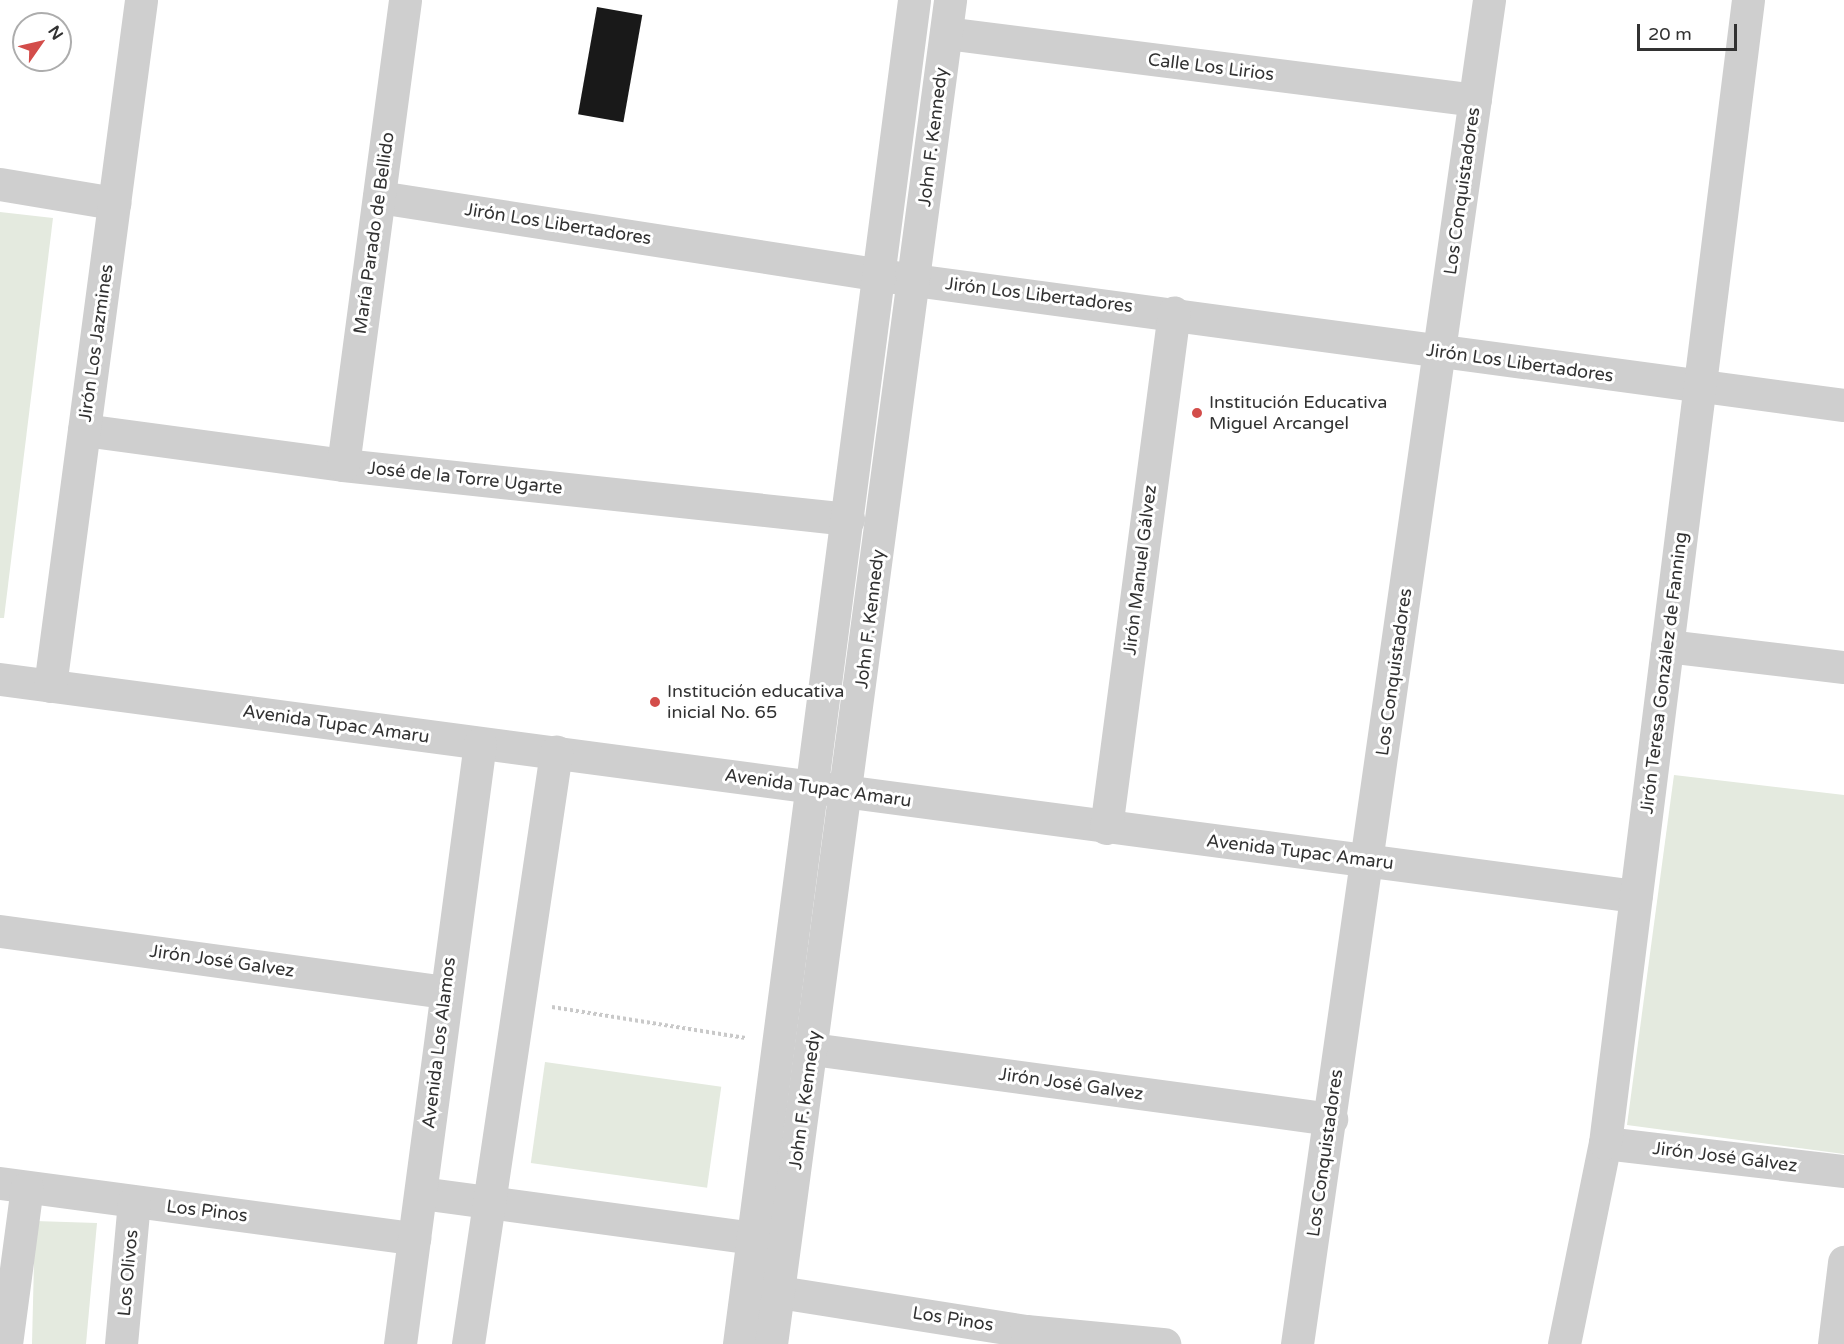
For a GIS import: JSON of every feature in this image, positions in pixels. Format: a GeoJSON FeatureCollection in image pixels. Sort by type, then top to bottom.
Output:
{"type":"FeatureCollection","features":[{"type":"Feature","properties":{"kind":"street","name":"Jirón Los Jazmines"},"geometry":{"type":"LineString","coordinates":[[50,686],[141,0]]}},
{"type":"Feature","properties":{"kind":"street","name":"María Parado de Bellido"},"geometry":{"type":"LineString","coordinates":[[343,465],[405,0]]}},
{"type":"Feature","properties":{"kind":"street","name":"John F. Kennedy"},"geometry":{"type":"LineString","coordinates":[[739,1344],[814,787],[914,0]]}},
{"type":"Feature","properties":{"kind":"street","name":"John F. Kennedy"},"geometry":{"type":"LineString","coordinates":[[771,1344],[847,792],[951,0]]}},
{"type":"Feature","properties":{"kind":"street","name":"Los Conquistadores"},"geometry":{"type":"LineString","coordinates":[[1297,1344],[1368,861],[1489,0]]}},
{"type":"Feature","properties":{"kind":"street","name":"Jirón Teresa González de Fanning"},"geometry":{"type":"LineString","coordinates":[[1564,1344],[1605,1143],[1748,0]]}},
{"type":"Feature","properties":{"kind":"street","name":"Calle Los Lirios"},"geometry":{"type":"LineString","coordinates":[[946,33],[1475,100]]}},
{"type":"Feature","properties":{"kind":"street"},"geometry":{"type":"LineString","coordinates":[[0,184],[114,203]]}},
{"type":"Feature","properties":{"kind":"street","name":"Jirón Los Libertadores"},"geometry":{"type":"LineString","coordinates":[[379,197],[914,280],[1174,312],[1699,388],[1844,405]]}},
{"type":"Feature","properties":{"kind":"street","name":"Jirón Manuel Gálvez"},"geometry":{"type":"LineString","coordinates":[[1106,828],[1174,312]]}},
{"type":"Feature","properties":{"kind":"street","name":"José de la Torre Ugarte"},"geometry":{"type":"LineString","coordinates":[[84,430],[343,465],[848,519]]}},
{"type":"Feature","properties":{"kind":"street"},"geometry":{"type":"LineString","coordinates":[[1667,646],[1844,667]]}},
{"type":"Feature","properties":{"kind":"street","name":"Avenida Tupac Amaru"},"geometry":{"type":"LineString","coordinates":[[0,680],[556,752],[1106,828],[1636,896]]}},
{"type":"Feature","properties":{"kind":"street","name":"Avenida Los Alamos"},"geometry":{"type":"LineString","coordinates":[[400,1344],[421,1193],[444,992],[480,743]]}},
{"type":"Feature","properties":{"kind":"street"},"geometry":{"type":"LineString","coordinates":[[468,1344],[491,1202],[556,752]]}},
{"type":"Feature","properties":{"kind":"street","name":"Jirón José Galvez"},"geometry":{"type":"LineString","coordinates":[[0,931],[444,992]]}},
{"type":"Feature","properties":{"kind":"street","name":"Jirón José Galvez"},"geometry":{"type":"LineString","coordinates":[[812,1048],[1331,1119]]}},
{"type":"Feature","properties":{"kind":"street","name":"Jirón José Gálvez"},"geometry":{"type":"LineString","coordinates":[[1605,1143],[1844,1171]]}},
{"type":"Feature","properties":{"kind":"street"},"geometry":{"type":"LineString","coordinates":[[6,1344],[13,1185]]}},
{"type":"Feature","properties":{"kind":"street","name":"Los Pinos"},"geometry":{"type":"LineString","coordinates":[[13,1185],[414,1238]]}},
{"type":"Feature","properties":{"kind":"street"},"geometry":{"type":"LineString","coordinates":[[421,1193],[786,1242]]}},
{"type":"Feature","properties":{"kind":"street","name":"Los Olivos"},"geometry":{"type":"LineString","coordinates":[[122,1344],[134,1202]]}},
{"type":"Feature","properties":{"kind":"street"},"geometry":{"type":"LineString","coordinates":[[1834,1344],[1844,1262]]}},
{"type":"Feature","properties":{"kind":"street","name":"Los Pinos"},"geometry":{"type":"LineString","coordinates":[[779,1292],[1025,1337],[1164,1344]]}},
{"type":"Feature","properties":{"kind":"path"},"geometry":{"type":"LineString","coordinates":[[519,1002],[780,1043]]}},
{"type":"Feature","properties":{"kind":"shaded area"},"geometry":{"type":"Polygon","coordinates":[[[0,212],[53,218],[4,618],[0,618],[0,212]]]}},
{"type":"Feature","properties":{"kind":"shaded area"},"geometry":{"type":"Polygon","coordinates":[[[1674,775],[1844,795],[1844,1154],[1627,1125],[1674,775]]]}},
{"type":"Feature","properties":{"kind":"shaded area"},"geometry":{"type":"Polygon","coordinates":[[[545,1062],[721,1087],[707,1188],[531,1163],[545,1062]]]}},
{"type":"Feature","properties":{"kind":"shaded area"},"geometry":{"type":"Polygon","coordinates":[[[35,1221],[97,1223],[86,1344],[32,1344],[35,1221]]]}},
{"type":"Feature","properties":{"kind":"building"},"geometry":{"type":"Polygon","coordinates":[[[597,7],[642,15],[623,122],[578,114],[597,7]]]}},
{"type":"Feature","properties":{"kind":"place","name":"Institución Educativa Miguel Arcangel"},"geometry":{"type":"Point","coordinates":[1197,413]}},
{"type":"Feature","properties":{"kind":"place","name":"Institución educativa inicial No. 65"},"geometry":{"type":"Point","coordinates":[655,702]}}]}
